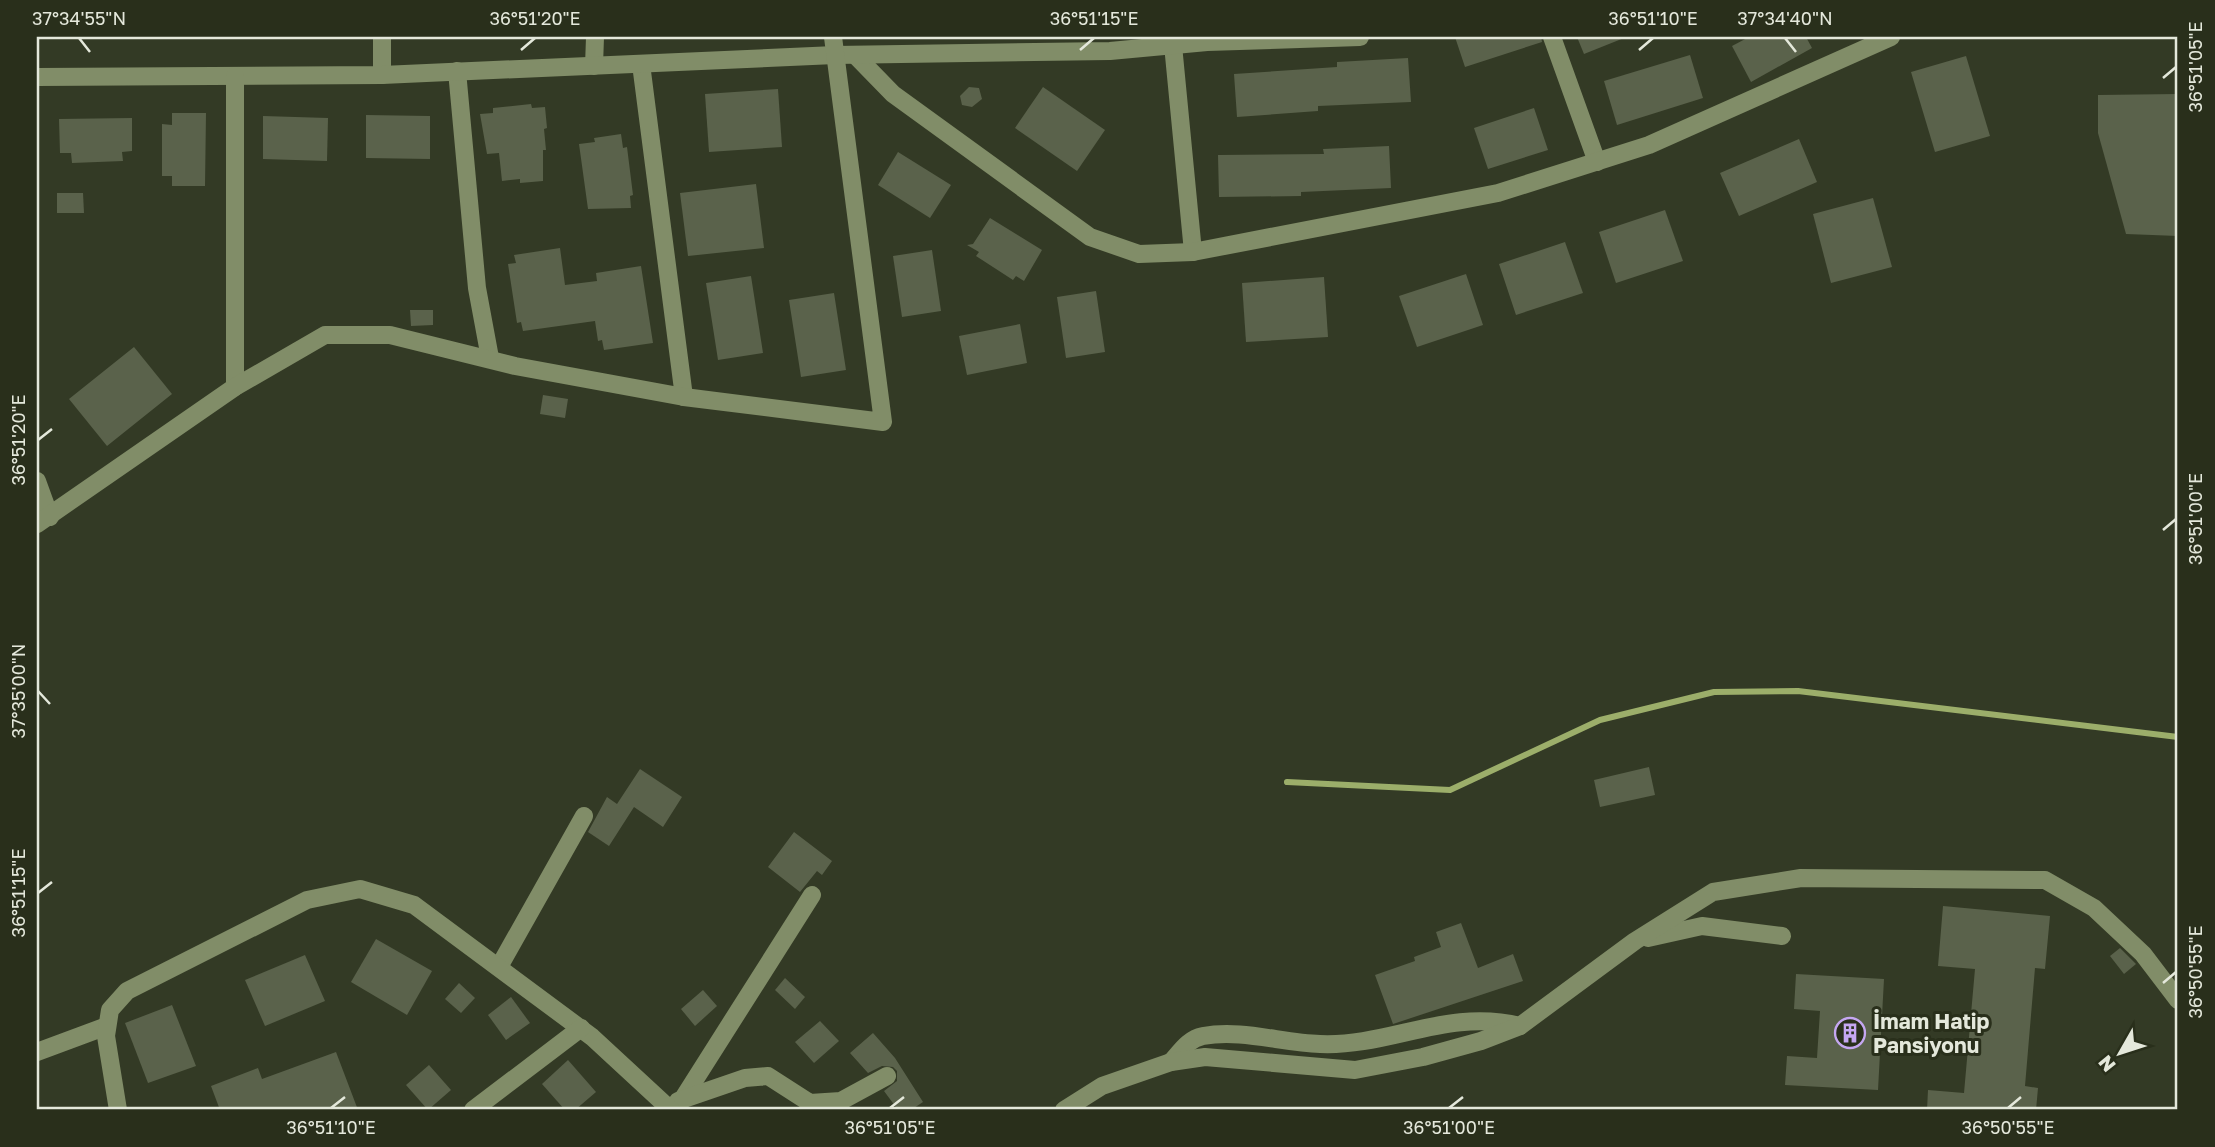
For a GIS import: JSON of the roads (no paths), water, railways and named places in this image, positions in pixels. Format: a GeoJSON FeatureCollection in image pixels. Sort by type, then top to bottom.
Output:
{"type":"FeatureCollection","features":[{"type":"Feature","properties":{"kind":"street"},"geometry":{"type":"LineString","coordinates":[[382,37],[382,75]]}},
{"type":"Feature","properties":{"kind":"street"},"geometry":{"type":"LineString","coordinates":[[594,66],[595,37]]}},
{"type":"Feature","properties":{"kind":"street"},"geometry":{"type":"LineString","coordinates":[[855,55],[1109,44],[1173,45],[1206,40],[1360,37]]}},
{"type":"Feature","properties":{"kind":"street"},"geometry":{"type":"LineString","coordinates":[[1552,37],[1597,162]]}},
{"type":"Feature","properties":{"kind":"street"},"geometry":{"type":"LineString","coordinates":[[37,86],[37,77],[382,75],[641,64],[834,46],[855,55],[893,94],[1090,237],[1139,254],[1193,252],[1498,193],[1649,145],[1891,37]]}},
{"type":"Feature","properties":{"kind":"street"},"geometry":{"type":"LineString","coordinates":[[1173,45],[1193,252]]}},
{"type":"Feature","properties":{"kind":"street"},"geometry":{"type":"LineString","coordinates":[[37,481],[43,521],[235,387],[325,335],[390,335],[684,397],[883,422],[834,46]]}},
{"type":"Feature","properties":{"kind":"street"},"geometry":{"type":"LineString","coordinates":[[641,64],[684,397]]}},
{"type":"Feature","properties":{"kind":"street"},"geometry":{"type":"LineString","coordinates":[[457,71],[477,288],[491,358]]}},
{"type":"Feature","properties":{"kind":"street"},"geometry":{"type":"LineString","coordinates":[[235,76],[235,387]]}},
{"type":"Feature","properties":{"kind":"street"},"geometry":{"type":"LineString","coordinates":[[499,967],[584,816]]}},
{"type":"Feature","properties":{"kind":"street"},"geometry":{"type":"LineString","coordinates":[[1064,1110],[1102,1086],[1171,1062],[1205,1056],[1355,1070],[1423,1058],[1520,1026],[1635,941],[1713,892],[1801,878],[2045,880],[2094,908],[2143,954],[2178,1000]]}},
{"type":"Feature","properties":{"kind":"street"},"geometry":{"type":"LineString","coordinates":[[118,1110],[107,1026],[110,1010],[127,991],[307,900],[360,889],[414,905],[581,1028],[673,1105]]}},
{"type":"Feature","properties":{"kind":"street"},"geometry":{"type":"LineString","coordinates":[[673,1105],[812,895]]}},
{"type":"Feature","properties":{"kind":"street"},"geometry":{"type":"LineString","coordinates":[[1635,941],[1702,926],[1782,936]]}},
{"type":"Feature","properties":{"kind":"street"},"geometry":{"type":"LineString","coordinates":[[1171,1062],[1188,1042],[1202,1037],[1263,1037],[1321,1044],[1354,1042],[1429,1025],[1491,1019],[1520,1026]]}},
{"type":"Feature","properties":{"kind":"street"},"geometry":{"type":"LineString","coordinates":[[37,1052],[107,1026]]}},
{"type":"Feature","properties":{"kind":"street"},"geometry":{"type":"LineString","coordinates":[[472,1110],[581,1028]]}},
{"type":"Feature","properties":{"kind":"street"},"geometry":{"type":"LineString","coordinates":[[673,1105],[745,1078],[768,1076],[810,1103],[841,1101],[887,1076]]}},
{"type":"Feature","properties":{"kind":"waterway"},"geometry":{"type":"LineString","coordinates":[[1287,782],[1450,790],[1600,720],[1714,692],[1798,691],[2178,737]]}},
{"type":"Feature","properties":{"kind":"place","name":"İmam Hatip Pansiyonu"},"geometry":{"type":"Point","coordinates":[1850,1033]}}]}
